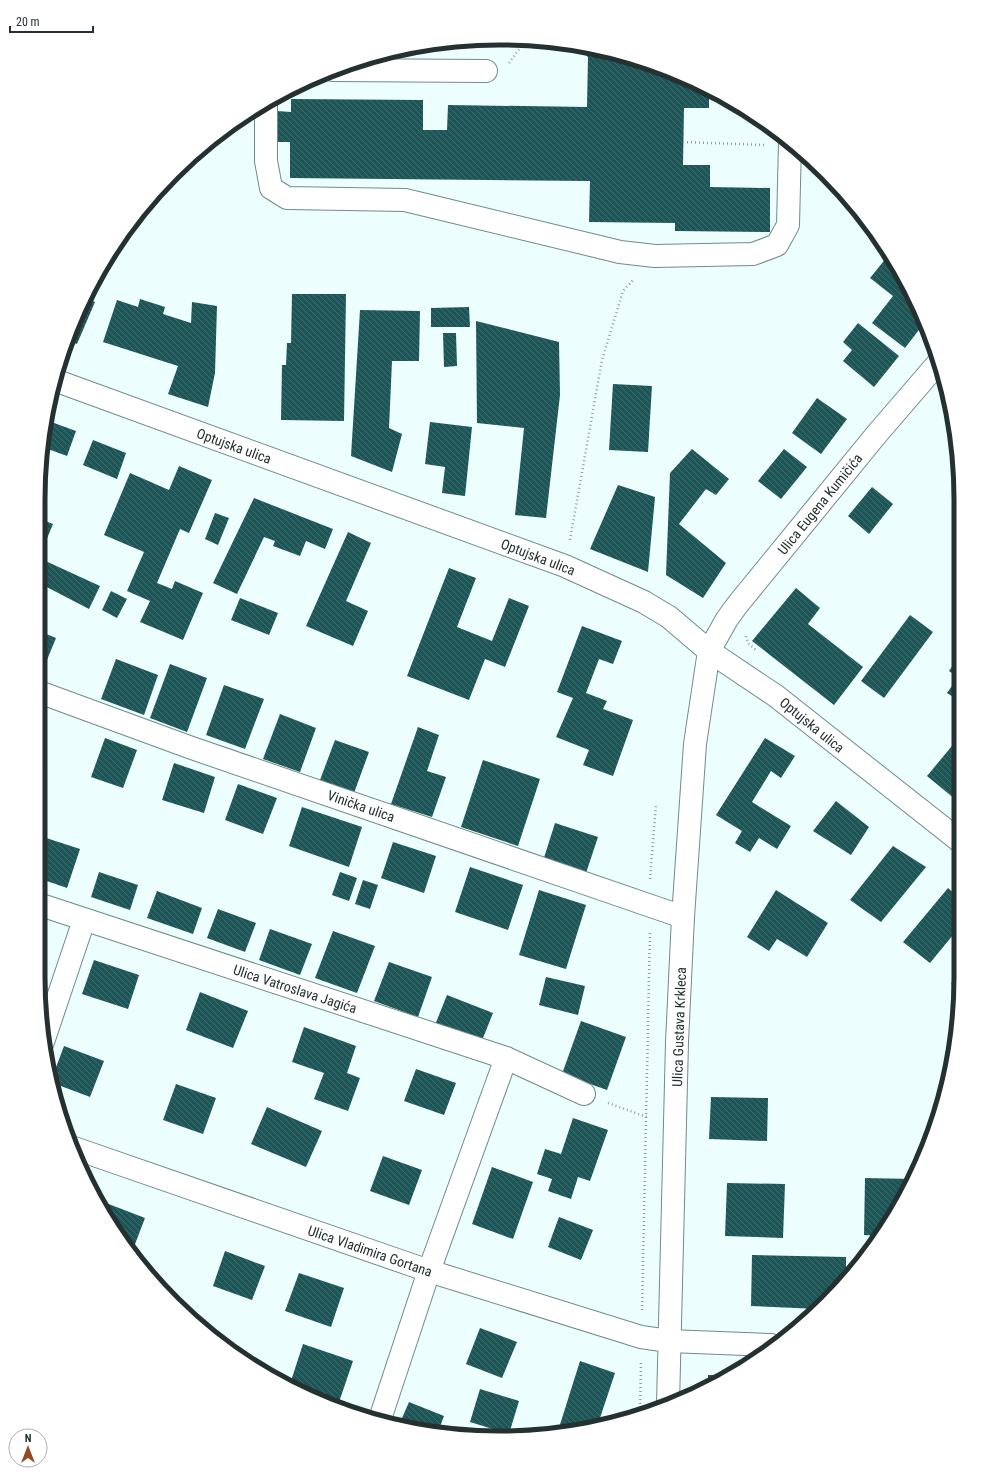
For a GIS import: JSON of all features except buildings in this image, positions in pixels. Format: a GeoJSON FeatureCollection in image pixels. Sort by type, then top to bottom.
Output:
{"type":"FeatureCollection","features":[{"type":"Feature","properties":{"kind":"street"},"geometry":{"type":"LineString","coordinates":[[350,70],[486,71]]}},
{"type":"Feature","properties":{"kind":"street"},"geometry":{"type":"LineString","coordinates":[[266,110],[266,161],[271,188],[287,198],[405,200],[620,252],[655,256],[753,254],[777,245],[788,225],[789,150]]}},
{"type":"Feature","properties":{"kind":"street","name":"Ulica Eugena Kumičića"},"geometry":{"type":"LineString","coordinates":[[709,651],[738,604],[876,435],[934,367]]}},
{"type":"Feature","properties":{"kind":"street","name":"Optujska ulica"},"geometry":{"type":"LineString","coordinates":[[60,382],[565,566],[644,602],[670,617],[709,651],[776,696],[954,836]]}},
{"type":"Feature","properties":{"kind":"street","name":"Ulica Gustava Krkleca"},"geometry":{"type":"LineString","coordinates":[[668,1398],[677,1042],[683,917],[695,744],[709,651]]}},
{"type":"Feature","properties":{"kind":"street","name":"Vinička ulica"},"geometry":{"type":"LineString","coordinates":[[45,694],[189,747],[683,917]]}},
{"type":"Feature","properties":{"kind":"street","name":"Ulica Vatroslava Jagića"},"geometry":{"type":"LineString","coordinates":[[45,906],[506,1058],[584,1094]]}},
{"type":"Feature","properties":{"kind":"street"},"geometry":{"type":"LineString","coordinates":[[48,1027],[84,920]]}},
{"type":"Feature","properties":{"kind":"street"},"geometry":{"type":"LineString","coordinates":[[381,1416],[429,1272],[506,1058]]}},
{"type":"Feature","properties":{"kind":"street","name":"Ulica Vladimira Gortana"},"geometry":{"type":"LineString","coordinates":[[80,1150],[429,1272],[641,1337],[669,1341],[765,1345]]}},
{"type":"Feature","properties":{"kind":"path"},"geometry":{"type":"LineString","coordinates":[[683,142],[783,145]]}},
{"type":"Feature","properties":{"kind":"path"},"geometry":{"type":"LineString","coordinates":[[565,566],[602,360],[623,291],[655,256]]}},
{"type":"Feature","properties":{"kind":"path"},"geometry":{"type":"LineString","coordinates":[[650,884],[656,804]]}},
{"type":"Feature","properties":{"kind":"path"},"geometry":{"type":"LineString","coordinates":[[642,1315],[650,929]]}},
{"type":"Feature","properties":{"kind":"path"},"geometry":{"type":"LineString","coordinates":[[584,1094],[647,1117]]}},
{"type":"Feature","properties":{"kind":"path"},"geometry":{"type":"LineString","coordinates":[[640,1409],[641,1357]]}}]}
